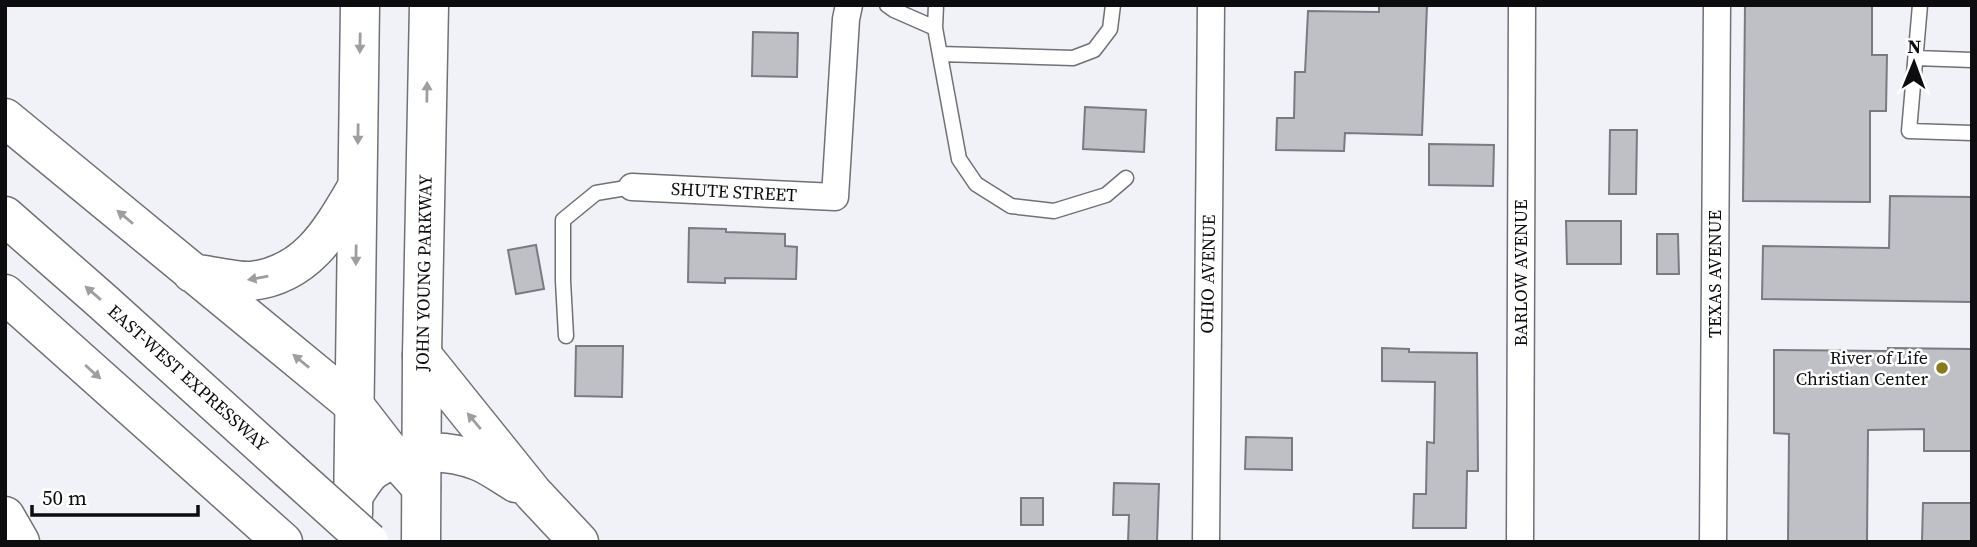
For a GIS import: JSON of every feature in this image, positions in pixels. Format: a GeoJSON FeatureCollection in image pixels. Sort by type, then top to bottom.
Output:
{"type":"FeatureCollection","features":[{"type":"Feature","properties":{"kind":"main road"},"geometry":{"type":"LineString","coordinates":[[352,542],[360,5]]}},
{"type":"Feature","properties":{"kind":"main road","name":"JOHN YOUNG PARKWAY"},"geometry":{"type":"LineString","coordinates":[[421,542],[412,466],[422,355],[429,5]]}},
{"type":"Feature","properties":{"kind":"main road"},"geometry":{"type":"LineString","coordinates":[[5,118],[354,405],[412,466]]}},
{"type":"Feature","properties":{"kind":"main road"},"geometry":{"type":"LineString","coordinates":[[192,273],[250,281],[284,273],[316,249],[330,232],[357,187]]}},
{"type":"Feature","properties":{"kind":"main road","name":"EAST-WEST EXPRESSWAY"},"geometry":{"type":"LineString","coordinates":[[5,216],[369,542]]}},
{"type":"Feature","properties":{"kind":"main road"},"geometry":{"type":"LineString","coordinates":[[5,294],[283,542]]}},
{"type":"Feature","properties":{"kind":"main road"},"geometry":{"type":"LineString","coordinates":[[422,355],[533,493],[579,542]]}},
{"type":"Feature","properties":{"kind":"main road"},"geometry":{"type":"LineString","coordinates":[[353,496],[371,471],[412,466],[455,455],[480,461],[533,493]]}},
{"type":"Feature","properties":{"kind":"main road"},"geometry":{"type":"LineString","coordinates":[[5,516],[20,542]]}},
{"type":"Feature","properties":{"kind":"street","name":"SHUTE STREET"},"geometry":{"type":"LineString","coordinates":[[632,187],[835,197],[849,5]]}},
{"type":"Feature","properties":{"kind":"street","name":"OHIO AVENUE"},"geometry":{"type":"LineString","coordinates":[[1206,542],[1211,5]]}},
{"type":"Feature","properties":{"kind":"street","name":"BARLOW AVENUE"},"geometry":{"type":"LineString","coordinates":[[1520,542],[1522,5]]}},
{"type":"Feature","properties":{"kind":"street","name":"TEXAS AVENUE"},"geometry":{"type":"LineString","coordinates":[[1713,542],[1717,5]]}},
{"type":"Feature","properties":{"kind":"lane"},"geometry":{"type":"LineString","coordinates":[[887,5],[935,28]]}},
{"type":"Feature","properties":{"kind":"lane"},"geometry":{"type":"LineString","coordinates":[[936,5],[935,28],[959,159],[976,184],[1011,206],[1054,211],[1106,195],[1126,178]]}},
{"type":"Feature","properties":{"kind":"lane"},"geometry":{"type":"LineString","coordinates":[[940,54],[1073,58],[1094,50],[1102,40],[1110,29],[1113,5]]}},
{"type":"Feature","properties":{"kind":"lane"},"geometry":{"type":"LineString","coordinates":[[1920,5],[1909,131],[1972,133]]}},
{"type":"Feature","properties":{"kind":"lane"},"geometry":{"type":"LineString","coordinates":[[1916,58],[1972,60]]}},
{"type":"Feature","properties":{"kind":"lane"},"geometry":{"type":"LineString","coordinates":[[566,337],[563,220],[596,193],[632,187]]}},
{"type":"Feature","properties":{"kind":"building"},"geometry":{"type":"Polygon","coordinates":[[[1379,5],[1427,5],[1422,135],[1345,133],[1344,151],[1276,150],[1277,118],[1294,118],[1295,72],[1305,72],[1308,11],[1379,12],[1379,5]]]}},
{"type":"Feature","properties":{"kind":"building"},"geometry":{"type":"Polygon","coordinates":[[[1745,5],[1872,5],[1872,55],[1887,55],[1886,111],[1870,111],[1870,202],[1743,201],[1745,5]]]}},
{"type":"Feature","properties":{"kind":"building"},"geometry":{"type":"Polygon","coordinates":[[[753,32],[798,33],[797,77],[752,76],[753,32]]]}},
{"type":"Feature","properties":{"kind":"building"},"geometry":{"type":"Polygon","coordinates":[[[1085,107],[1146,110],[1144,152],[1083,149],[1085,107]]]}},
{"type":"Feature","properties":{"kind":"building"},"geometry":{"type":"Polygon","coordinates":[[[1610,130],[1637,130],[1636,194],[1609,194],[1610,130]]]}},
{"type":"Feature","properties":{"kind":"building"},"geometry":{"type":"Polygon","coordinates":[[[1429,144],[1494,145],[1493,186],[1429,185],[1429,144]]]}},
{"type":"Feature","properties":{"kind":"building"},"geometry":{"type":"Polygon","coordinates":[[[1890,196],[1972,197],[1972,302],[1762,299],[1763,246],[1889,248],[1890,196]]]}},
{"type":"Feature","properties":{"kind":"building"},"geometry":{"type":"Polygon","coordinates":[[[1566,221],[1621,221],[1621,264],[1567,264],[1566,221]]]}},
{"type":"Feature","properties":{"kind":"building"},"geometry":{"type":"Polygon","coordinates":[[[689,228],[785,234],[785,246],[797,247],[796,279],[725,278],[725,283],[688,282],[689,228]]]}},
{"type":"Feature","properties":{"kind":"building"},"geometry":{"type":"Polygon","coordinates":[[[1657,234],[1678,234],[1679,274],[1657,274],[1657,234]]]}},
{"type":"Feature","properties":{"kind":"building"},"geometry":{"type":"Polygon","coordinates":[[[536,245],[544,289],[516,294],[508,250],[536,245]]]}},
{"type":"Feature","properties":{"kind":"building"},"geometry":{"type":"Polygon","coordinates":[[[576,346],[623,346],[622,397],[575,396],[576,346]]]}},
{"type":"Feature","properties":{"kind":"building"},"geometry":{"type":"Polygon","coordinates":[[[1382,348],[1409,349],[1409,352],[1477,353],[1478,471],[1467,471],[1466,528],[1413,528],[1414,494],[1426,494],[1427,442],[1434,443],[1435,382],[1382,381],[1382,348]]]}},
{"type":"Feature","properties":{"kind":"building"},"geometry":{"type":"Polygon","coordinates":[[[1888,348],[1972,349],[1972,451],[1924,451],[1924,429],[1868,430],[1867,542],[1788,542],[1789,434],[1774,433],[1774,350],[1888,351],[1888,348]]]}},
{"type":"Feature","properties":{"kind":"building"},"geometry":{"type":"Polygon","coordinates":[[[1246,437],[1292,438],[1292,470],[1245,469],[1246,437]]]}},
{"type":"Feature","properties":{"kind":"building"},"geometry":{"type":"Polygon","coordinates":[[[1114,483],[1159,484],[1157,542],[1128,542],[1129,515],[1113,515],[1114,483]]]}},
{"type":"Feature","properties":{"kind":"building"},"geometry":{"type":"Polygon","coordinates":[[[1021,498],[1043,498],[1043,525],[1021,525],[1021,498]]]}},
{"type":"Feature","properties":{"kind":"building"},"geometry":{"type":"Polygon","coordinates":[[[1923,503],[1972,503],[1972,542],[1922,542],[1923,503]]]}},
{"type":"Feature","properties":{"kind":"place","name":"River of Life Christian Center"},"geometry":{"type":"Point","coordinates":[1942,368]}}]}
